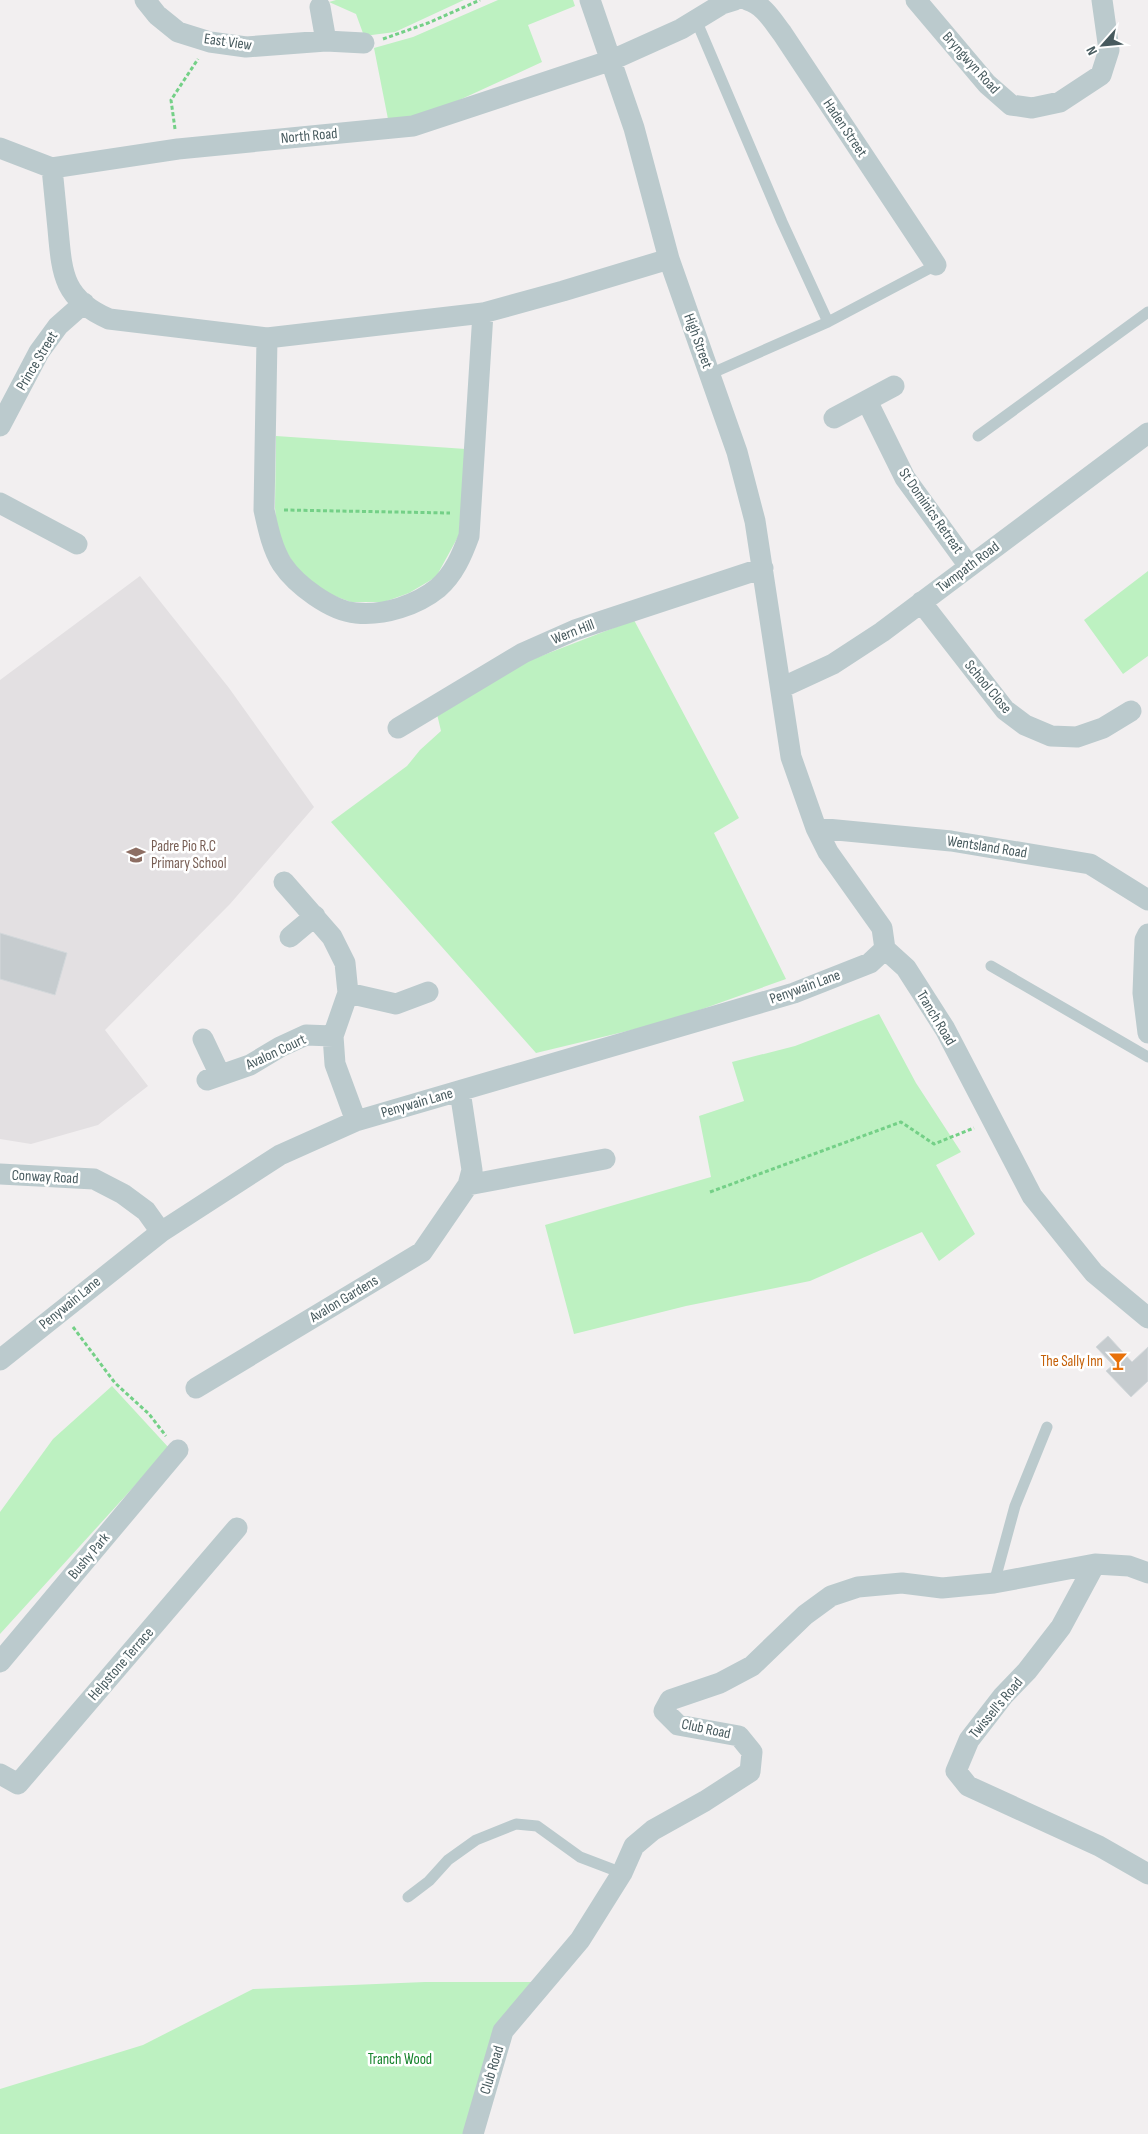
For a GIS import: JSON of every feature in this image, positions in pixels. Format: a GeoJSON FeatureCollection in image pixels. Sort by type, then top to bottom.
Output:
{"type":"FeatureCollection","features":[{"type":"Feature","properties":{"kind":"street","name":"East View"},"geometry":{"type":"LineString","coordinates":[[145,0],[157,15],[178,32],[210,42],[246,47],[326,41],[364,43]]}},
{"type":"Feature","properties":{"kind":"street","name":"High Street"},"geometry":{"type":"LineString","coordinates":[[590,0],[634,128],[668,258],[737,452],[755,521],[781,688]]}},
{"type":"Feature","properties":{"kind":"street","name":"Bryngwyn Road"},"geometry":{"type":"LineString","coordinates":[[916,0],[987,84],[1011,105],[1032,108],[1060,102],[1101,74],[1109,50],[1102,0]]}},
{"type":"Feature","properties":{"kind":"street","name":"Haden Street"},"geometry":{"type":"LineString","coordinates":[[612,60],[739,1],[768,13],[936,265]]}},
{"type":"Feature","properties":{"kind":"street"},"geometry":{"type":"LineString","coordinates":[[320,7],[326,41]]}},
{"type":"Feature","properties":{"kind":"street","name":"North Road"},"geometry":{"type":"LineString","coordinates":[[0,148],[52,168],[178,149],[413,126],[612,60]]}},
{"type":"Feature","properties":{"kind":"street"},"geometry":{"type":"LineString","coordinates":[[52,168],[62,270],[72,291],[84,304],[95,313],[109,319],[267,338],[483,313],[563,292],[668,258]]}},
{"type":"Feature","properties":{"kind":"street","name":"Prince Street"},"geometry":{"type":"LineString","coordinates":[[0,426],[39,352],[58,326],[84,304]]}},
{"type":"Feature","properties":{"kind":"street"},"geometry":{"type":"LineString","coordinates":[[267,338],[264,510],[270,536],[282,564],[300,584],[328,604],[356,614],[383,612],[411,605],[438,588],[459,563],[469,536],[483,313]]}},
{"type":"Feature","properties":{"kind":"street"},"geometry":{"type":"LineString","coordinates":[[834,418],[894,386]]}},
{"type":"Feature","properties":{"kind":"street","name":"St Dominics Retreat"},"geometry":{"type":"LineString","coordinates":[[867,401],[905,478],[969,566]]}},
{"type":"Feature","properties":{"kind":"street","name":"Twmpath Road"},"geometry":{"type":"LineString","coordinates":[[781,688],[833,664],[882,632],[1148,434]]}},
{"type":"Feature","properties":{"kind":"street"},"geometry":{"type":"LineString","coordinates":[[0,503],[77,544]]}},
{"type":"Feature","properties":{"kind":"street","name":"Wern Hill"},"geometry":{"type":"LineString","coordinates":[[398,728],[523,653],[575,630],[763,568]]}},
{"type":"Feature","properties":{"kind":"street","name":"School Close"},"geometry":{"type":"LineString","coordinates":[[921,602],[1005,710],[1025,725],[1051,736],[1077,737],[1103,728],[1131,711]]}},
{"type":"Feature","properties":{"kind":"street"},"geometry":{"type":"LineString","coordinates":[[781,688],[790,757],[816,828],[828,852],[882,928],[884,948]]}},
{"type":"Feature","properties":{"kind":"street","name":"Wentsland Road"},"geometry":{"type":"LineString","coordinates":[[816,828],[951,841],[1090,864],[1148,900]]}},
{"type":"Feature","properties":{"kind":"street"},"geometry":{"type":"LineString","coordinates":[[284,882],[332,937],[345,963],[348,993],[333,1036],[335,1064],[356,1121]]}},
{"type":"Feature","properties":{"kind":"street"},"geometry":{"type":"LineString","coordinates":[[290,937],[314,916]]}},
{"type":"Feature","properties":{"kind":"street"},"geometry":{"type":"LineString","coordinates":[[1148,934],[1145,940],[1143,993],[1148,1033]]}},
{"type":"Feature","properties":{"kind":"street","name":"Penywain Lane"},"geometry":{"type":"LineString","coordinates":[[0,1360],[161,1232],[280,1155],[356,1121],[794,993],[870,963],[884,948]]}},
{"type":"Feature","properties":{"kind":"street","name":"Tranch Road"},"geometry":{"type":"LineString","coordinates":[[884,948],[906,968],[945,1030],[1032,1196],[1094,1274],[1148,1318]]}},
{"type":"Feature","properties":{"kind":"street"},"geometry":{"type":"LineString","coordinates":[[348,993],[396,1004],[428,992]]}},
{"type":"Feature","properties":{"kind":"street","name":"Avalon Court"},"geometry":{"type":"LineString","coordinates":[[203,1039],[213,1078],[250,1065],[280,1047],[306,1035],[333,1036]]}},
{"type":"Feature","properties":{"kind":"street","name":"Avalon Gardens"},"geometry":{"type":"LineString","coordinates":[[196,1388],[422,1252],[468,1185],[472,1170],[460,1091]]}},
{"type":"Feature","properties":{"kind":"street"},"geometry":{"type":"LineString","coordinates":[[468,1185],[605,1159]]}},
{"type":"Feature","properties":{"kind":"street","name":"Conway Road"},"geometry":{"type":"LineString","coordinates":[[0,1174],[94,1179],[123,1194],[146,1211],[161,1232]]}},
{"type":"Feature","properties":{"kind":"street","name":"Bushy Park"},"geometry":{"type":"LineString","coordinates":[[0,1662],[178,1450]]}},
{"type":"Feature","properties":{"kind":"street","name":"Helpstone Terrace"},"geometry":{"type":"LineString","coordinates":[[0,1774],[18,1784],[237,1528]]}},
{"type":"Feature","properties":{"kind":"street","name":"Club Road"},"geometry":{"type":"LineString","coordinates":[[473,2134],[503,2031],[580,1940],[622,1873],[634,1846],[653,1830],[750,1772],[752,1752],[739,1736],[678,1725],[664,1711],[670,1700],[720,1683],[752,1666],[805,1615],[831,1596],[858,1587],[902,1583],[942,1588],[994,1583],[1096,1564],[1128,1566],[1148,1573]]}},
{"type":"Feature","properties":{"kind":"street","name":"Twissell's Road"},"geometry":{"type":"LineString","coordinates":[[1096,1564],[1061,1627],[1028,1671],[1003,1696],[969,1740],[956,1771],[968,1786],[1099,1846],[1148,1874]]}},
{"type":"Feature","properties":{"kind":"lane"},"geometry":{"type":"LineString","coordinates":[[696,20],[782,222],[828,322]]}},
{"type":"Feature","properties":{"kind":"lane"},"geometry":{"type":"LineString","coordinates":[[710,374],[828,322],[936,265]]}},
{"type":"Feature","properties":{"kind":"lane"},"geometry":{"type":"LineString","coordinates":[[978,436],[1148,312]]}},
{"type":"Feature","properties":{"kind":"lane"},"geometry":{"type":"LineString","coordinates":[[991,966],[1148,1057]]}},
{"type":"Feature","properties":{"kind":"lane"},"geometry":{"type":"LineString","coordinates":[[994,1583],[1015,1506],[1047,1427]]}},
{"type":"Feature","properties":{"kind":"lane"},"geometry":{"type":"LineString","coordinates":[[408,1896],[429,1881],[448,1860],[476,1840],[516,1824],[537,1826],[580,1856],[622,1873]]}},
{"type":"Feature","properties":{"kind":"path"},"geometry":{"type":"LineString","coordinates":[[364,43],[390,38],[480,0]]}},
{"type":"Feature","properties":{"kind":"path"},"geometry":{"type":"LineString","coordinates":[[178,149],[171,100],[210,42]]}},
{"type":"Feature","properties":{"kind":"path"},"geometry":{"type":"LineString","coordinates":[[264,510],[471,514]]}},
{"type":"Feature","properties":{"kind":"path"},"geometry":{"type":"LineString","coordinates":[[710,1192],[902,1122],[934,1144],[992,1121]]}},
{"type":"Feature","properties":{"kind":"path"},"geometry":{"type":"LineString","coordinates":[[61,1310],[116,1383],[149,1414],[178,1450]]}},
{"type":"Feature","properties":{"kind":"shaded area","name":"Padre Pio R.C Primary School"},"geometry":{"type":"Polygon","coordinates":[[[140,576],[229,688],[314,807],[230,904],[105,1030],[148,1086],[98,1125],[31,1144],[0,1139],[0,680],[140,576]]]}},
{"type":"Feature","properties":{"kind":"green space"},"geometry":{"type":"Polygon","coordinates":[[[336,0],[464,0],[395,32],[364,36],[356,14],[329,2],[336,0]]]}},
{"type":"Feature","properties":{"kind":"green space"},"geometry":{"type":"Polygon","coordinates":[[[498,0],[573,0],[575,6],[528,25],[542,62],[418,119],[388,119],[374,48],[413,37],[498,0]]]}},
{"type":"Feature","properties":{"kind":"green space"},"geometry":{"type":"Polygon","coordinates":[[[276,436],[466,449],[459,535],[436,577],[409,593],[384,602],[351,602],[323,592],[303,580],[278,537],[275,508],[276,436]]]}},
{"type":"Feature","properties":{"kind":"green space"},"geometry":{"type":"Polygon","coordinates":[[[1148,571],[1148,656],[1123,674],[1084,620],[1148,571]]]}},
{"type":"Feature","properties":{"kind":"green space"},"geometry":{"type":"Polygon","coordinates":[[[634,620],[739,818],[714,833],[786,979],[669,1021],[536,1053],[331,822],[407,766],[420,750],[441,731],[437,714],[523,663],[634,620]]]}},
{"type":"Feature","properties":{"kind":"green space"},"geometry":{"type":"Polygon","coordinates":[[[879,1014],[916,1083],[961,1152],[936,1165],[975,1234],[939,1261],[922,1232],[810,1281],[686,1306],[574,1334],[545,1225],[711,1177],[699,1116],[744,1101],[732,1062],[795,1046],[879,1014]]]}},
{"type":"Feature","properties":{"kind":"green space"},"geometry":{"type":"Polygon","coordinates":[[[112,1386],[169,1448],[0,1634],[0,1512],[53,1439],[112,1386]]]}},
{"type":"Feature","properties":{"kind":"green space","name":"Tranch Wood"},"geometry":{"type":"Polygon","coordinates":[[[425,1982],[545,1982],[503,2031],[473,2134],[0,2134],[0,2089],[143,2045],[253,1989],[425,1982]]]}},
{"type":"Feature","properties":{"kind":"building"},"geometry":{"type":"Polygon","coordinates":[[[0,933],[67,953],[55,995],[0,979],[0,933]]]}},
{"type":"Feature","properties":{"kind":"building"},"geometry":{"type":"Polygon","coordinates":[[[1108,1336],[1132,1362],[1148,1347],[1148,1381],[1131,1397],[1106,1371],[1113,1365],[1096,1347],[1108,1336]]]}},
{"type":"Feature","properties":{"kind":"place","name":"Padre Pio R.C Primary School"},"geometry":{"type":"Point","coordinates":[136,855]}},
{"type":"Feature","properties":{"kind":"place","name":"The Sally Inn"},"geometry":{"type":"Point","coordinates":[1118,1361]}}]}
